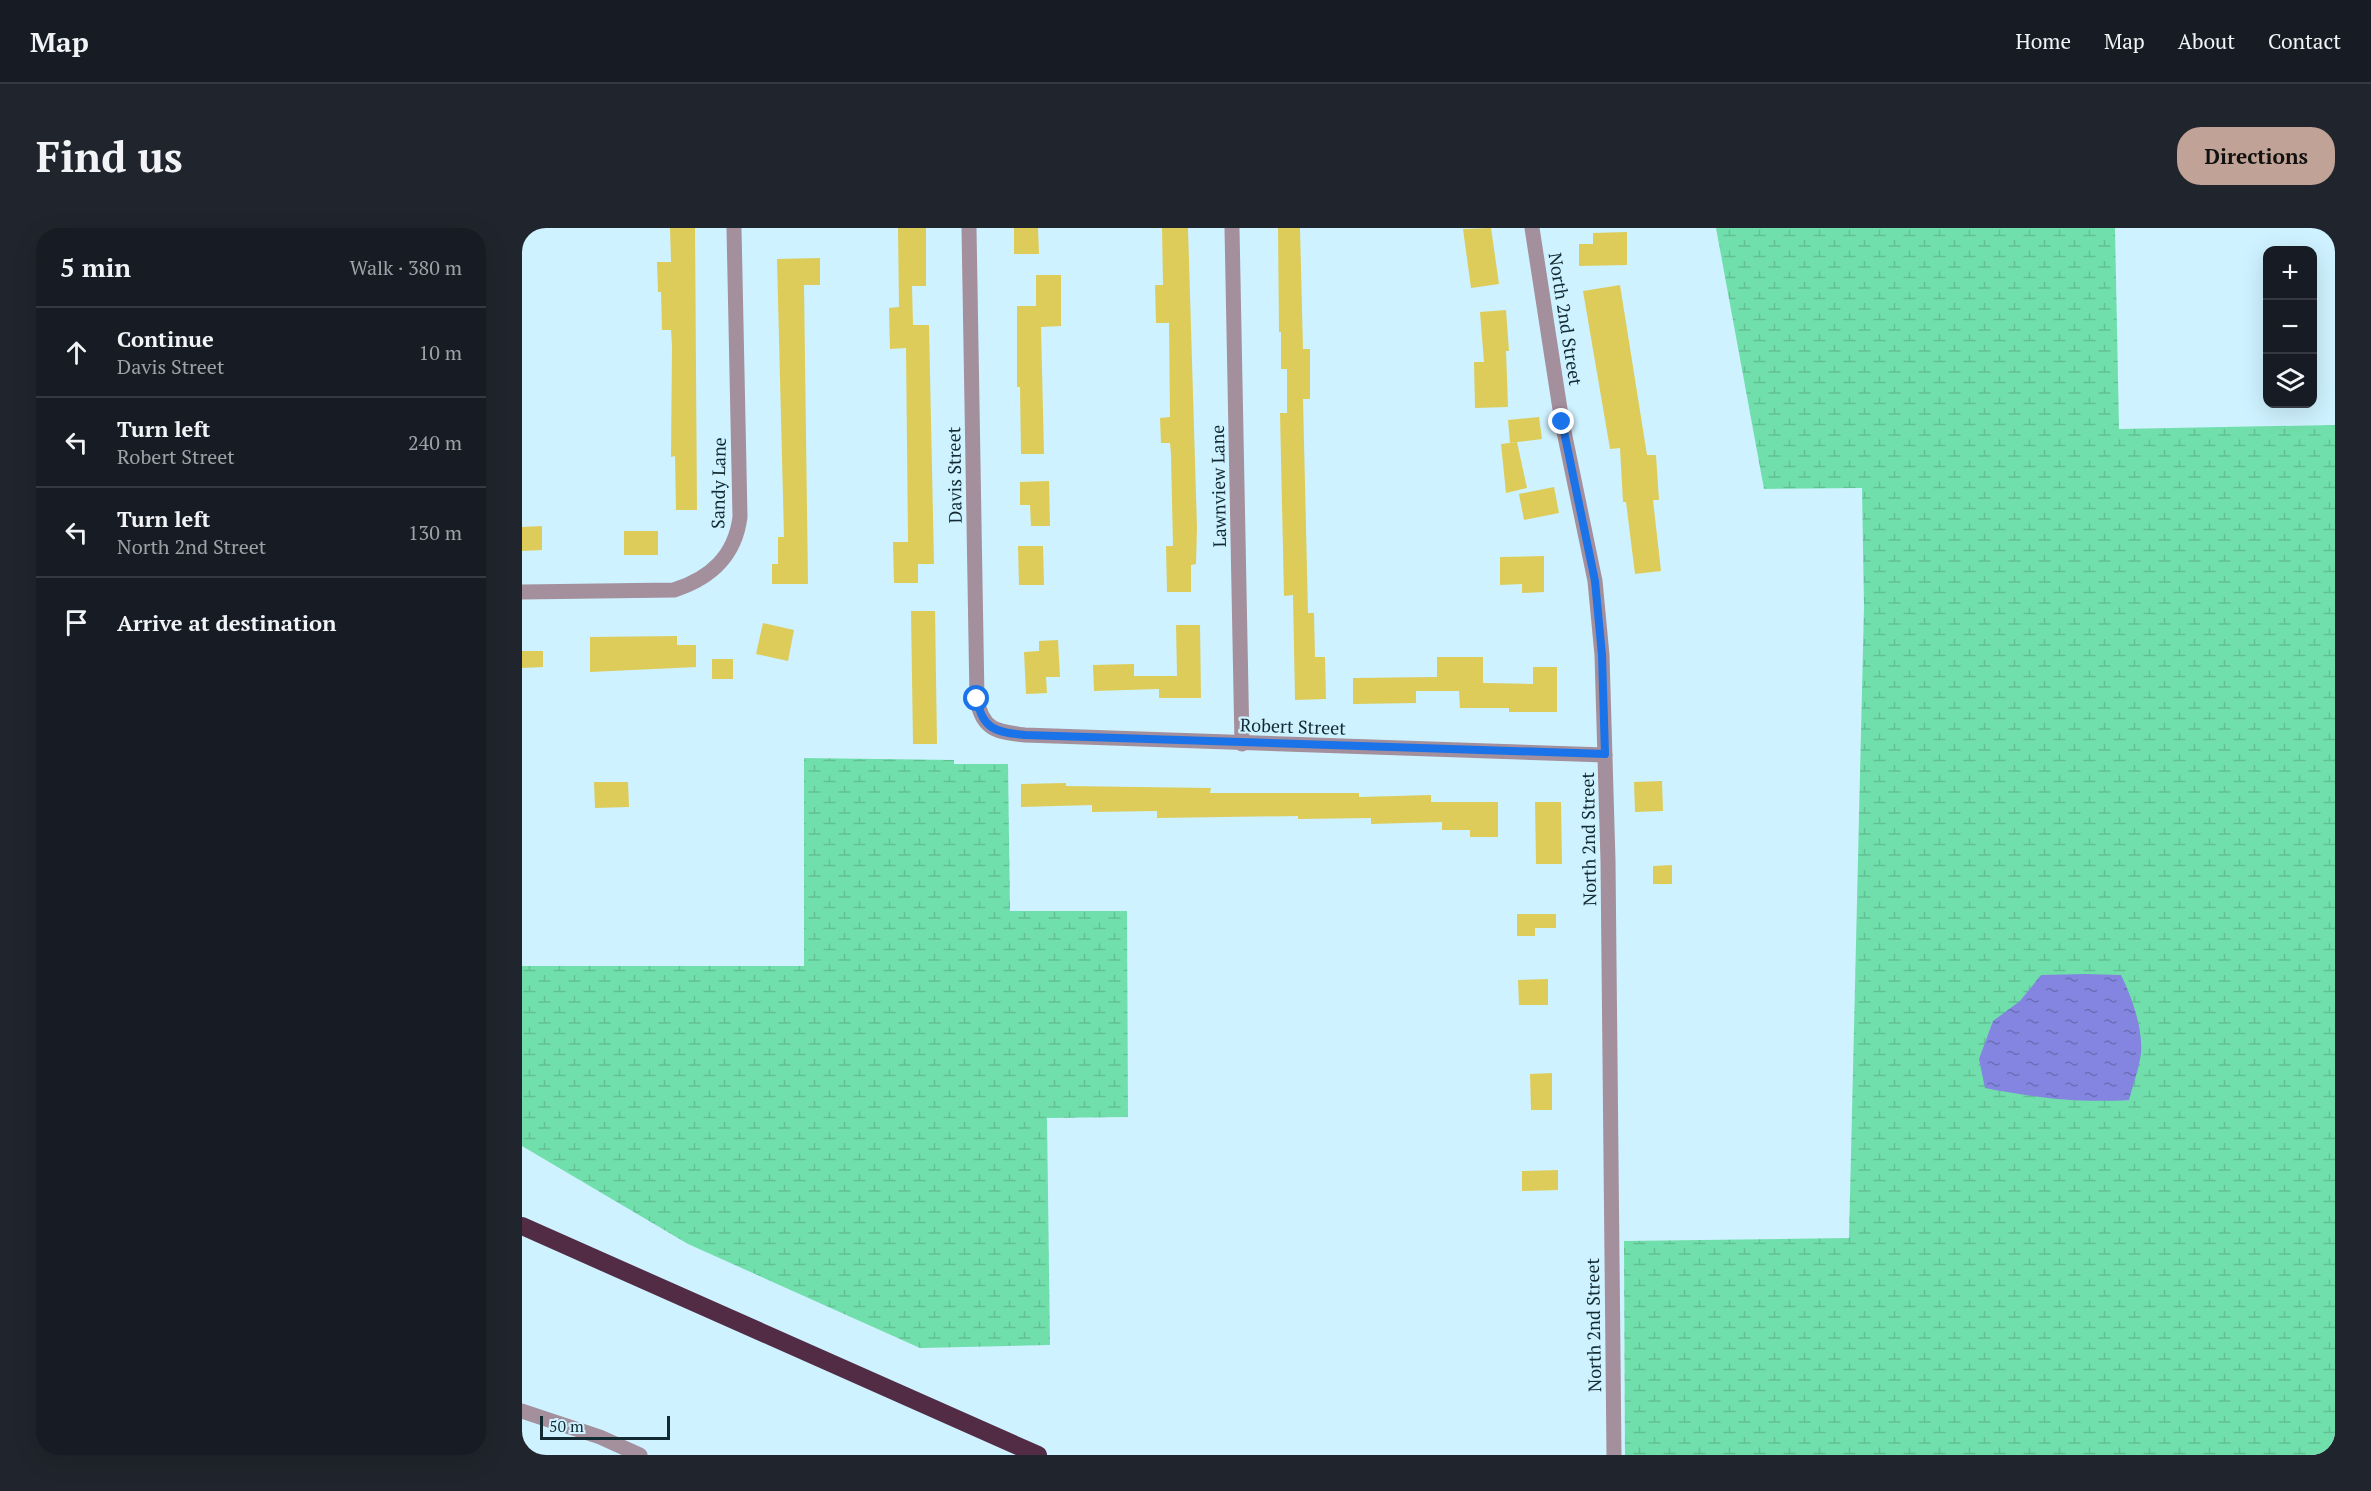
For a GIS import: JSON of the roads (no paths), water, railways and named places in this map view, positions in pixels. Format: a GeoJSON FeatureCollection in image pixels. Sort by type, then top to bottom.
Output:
{"type":"FeatureCollection","features":[{"type":"Feature","properties":{"kind":"highway"},"geometry":{"type":"LineString","coordinates":[[522,1226],[1038,1455]]}},
{"type":"Feature","properties":{"kind":"street","name":"Sandy Lane"},"geometry":{"type":"LineString","coordinates":[[522,591],[674,590],[709,574],[735,543],[740,517],[734,228]]}},
{"type":"Feature","properties":{"kind":"street","name":"Davis Street"},"geometry":{"type":"LineString","coordinates":[[969,228],[977,699],[983,721]]}},
{"type":"Feature","properties":{"kind":"street","name":"Lawnview Lane"},"geometry":{"type":"LineString","coordinates":[[1232,228],[1242,744]]}},
{"type":"Feature","properties":{"kind":"street","name":"North 2nd Street"},"geometry":{"type":"LineString","coordinates":[[1532,228],[1562,422],[1595,581],[1602,655],[1614,1455]]}},
{"type":"Feature","properties":{"kind":"street","name":"Robert Street"},"geometry":{"type":"LineString","coordinates":[[983,721],[989,726],[1008,733],[1025,735],[1242,744],[1605,754]]}},
{"type":"Feature","properties":{"kind":"street"},"geometry":{"type":"LineString","coordinates":[[522,1411],[600,1437],[640,1455]]}},
{"type":"Feature","properties":{"kind":"water"},"geometry":{"type":"Polygon","coordinates":[[[2041,975],[2121,975],[2133,1003],[2140,1034],[2141,1053],[2129,1100],[2056,1099],[1985,1088],[1979,1059],[1993,1021],[2020,1001],[2041,975]]]}}]}
